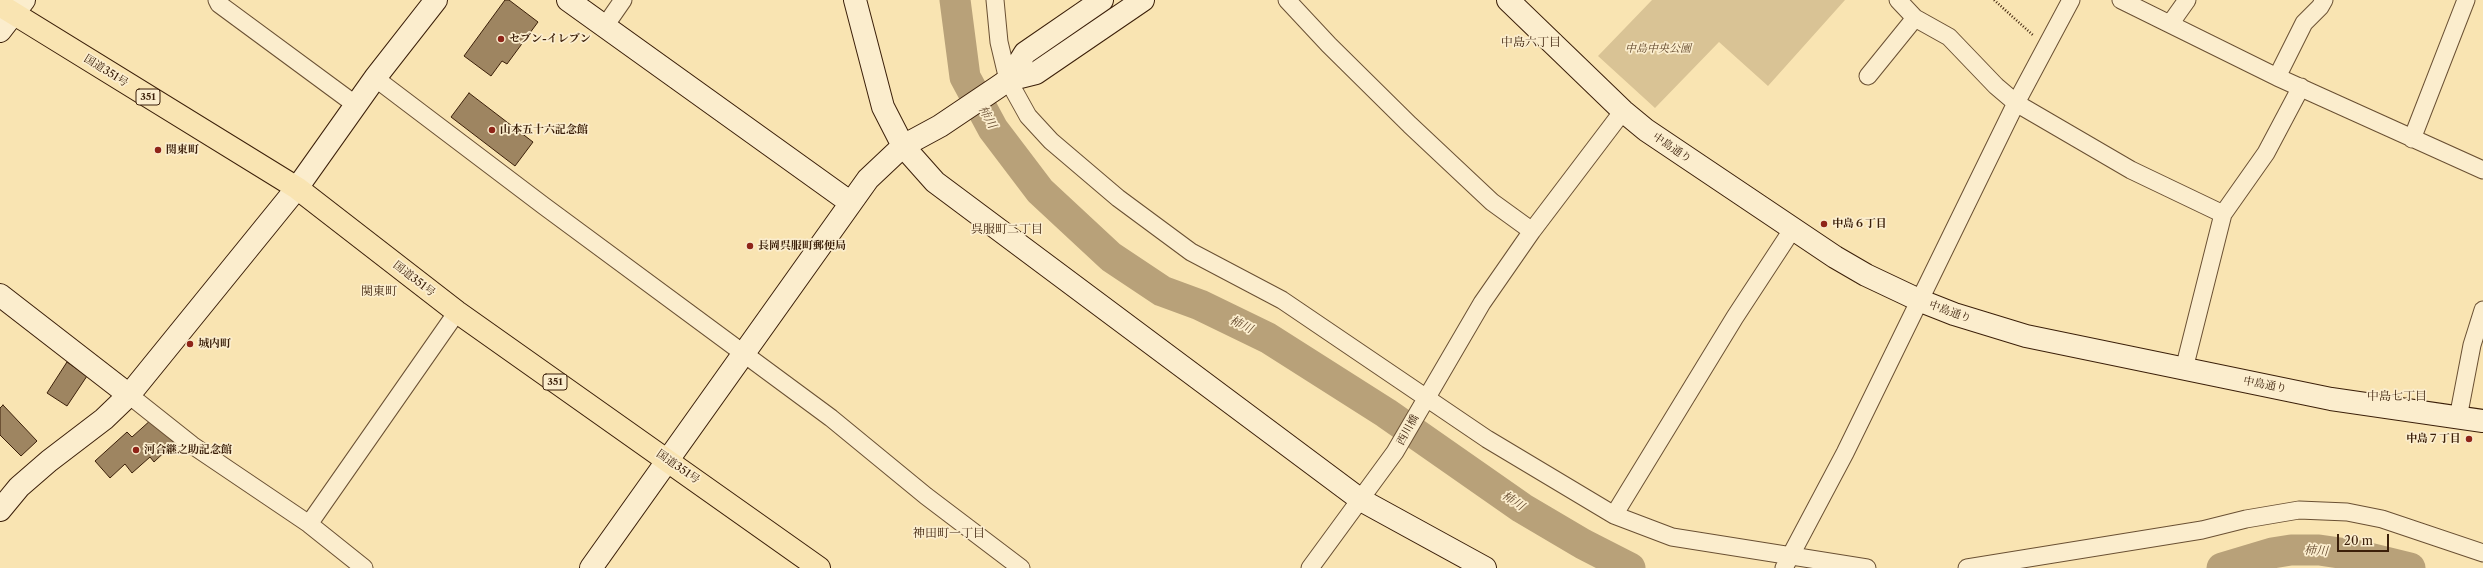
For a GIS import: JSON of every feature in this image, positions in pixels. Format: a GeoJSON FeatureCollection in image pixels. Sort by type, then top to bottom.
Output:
{"type":"FeatureCollection","features":[{"type":"Feature","properties":{"kind":"highway","name":"国道351号"},"geometry":{"type":"LineString","coordinates":[[13,6],[297,188],[457,312],[616,426],[669,460],[819,568]]}},
{"type":"Feature","properties":{"kind":"street"},"geometry":{"type":"LineString","coordinates":[[217,0],[219,4],[356,105]]}},
{"type":"Feature","properties":{"kind":"street"},"geometry":{"type":"LineString","coordinates":[[0,510],[19,488],[49,461],[104,419],[129,395],[297,188],[375,78],[436,0]]}},
{"type":"Feature","properties":{"kind":"street"},"geometry":{"type":"LineString","coordinates":[[568,0],[851,203]]}},
{"type":"Feature","properties":{"kind":"street"},"geometry":{"type":"LineString","coordinates":[[605,26],[624,0]]}},
{"type":"Feature","properties":{"kind":"street"},"geometry":{"type":"LineString","coordinates":[[855,0],[883,107],[903,146],[935,182],[1361,500],[1485,568]]}},
{"type":"Feature","properties":{"kind":"street"},"geometry":{"type":"LineString","coordinates":[[994,0],[1003,83],[1028,116],[1051,141],[1118,198],[1191,252],[1282,300],[1423,402],[1487,438],[1614,515],[1672,537],[1787,562],[1867,568]]}},
{"type":"Feature","properties":{"kind":"street"},"geometry":{"type":"LineString","coordinates":[[1003,83],[1025,53],[1102,0]]}},
{"type":"Feature","properties":{"kind":"street"},"geometry":{"type":"LineString","coordinates":[[591,568],[746,354],[868,179],[903,146],[940,126],[1003,83],[1036,73],[1143,0]]}},
{"type":"Feature","properties":{"kind":"street"},"geometry":{"type":"LineString","coordinates":[[1288,0],[1329,45],[1492,202],[1532,231]]}},
{"type":"Feature","properties":{"kind":"street","name":"中島通り"},"geometry":{"type":"LineString","coordinates":[[1508,0],[1622,111],[1646,130],[1792,230],[1866,275],[1921,301],[1954,314],[2026,336],[2331,399],[2483,421]]}},
{"type":"Feature","properties":{"kind":"street"},"geometry":{"type":"LineString","coordinates":[[1898,0],[1915,18],[1949,37],[1996,86],[2016,103],[2131,170],[2223,214]]}},
{"type":"Feature","properties":{"kind":"street"},"geometry":{"type":"LineString","coordinates":[[1787,562],[1845,454],[1921,301],[2016,103],[2071,0]]}},
{"type":"Feature","properties":{"kind":"street"},"geometry":{"type":"LineString","coordinates":[[2122,0],[2277,76],[2412,139],[2483,170]]}},
{"type":"Feature","properties":{"kind":"street"},"geometry":{"type":"LineString","coordinates":[[2170,24],[2187,0]]}},
{"type":"Feature","properties":{"kind":"street"},"geometry":{"type":"LineString","coordinates":[[2277,76],[2304,23],[2320,7],[2324,0]]}},
{"type":"Feature","properties":{"kind":"street"},"geometry":{"type":"LineString","coordinates":[[2412,139],[2466,0]]}},
{"type":"Feature","properties":{"kind":"street"},"geometry":{"type":"LineString","coordinates":[[0,31],[13,6]]}},
{"type":"Feature","properties":{"kind":"street"},"geometry":{"type":"LineString","coordinates":[[1868,76],[1915,18]]}},
{"type":"Feature","properties":{"kind":"street"},"geometry":{"type":"LineString","coordinates":[[375,78],[544,206],[831,418],[926,496],[1022,568]]}},
{"type":"Feature","properties":{"kind":"street"},"geometry":{"type":"LineString","coordinates":[[2184,369],[2223,214],[2266,153],[2301,87]]}},
{"type":"Feature","properties":{"kind":"street","name":"西川橋"},"geometry":{"type":"LineString","coordinates":[[1310,568],[1395,452],[1482,303],[1532,231],[1622,111]]}},
{"type":"Feature","properties":{"kind":"street"},"geometry":{"type":"LineString","coordinates":[[1614,515],[1735,317],[1792,230]]}},
{"type":"Feature","properties":{"kind":"street"},"geometry":{"type":"LineString","coordinates":[[0,295],[192,445],[308,524],[364,568]]}},
{"type":"Feature","properties":{"kind":"street"},"geometry":{"type":"LineString","coordinates":[[2458,418],[2472,345],[2483,310]]}},
{"type":"Feature","properties":{"kind":"street"},"geometry":{"type":"LineString","coordinates":[[308,524],[457,312]]}},
{"type":"Feature","properties":{"kind":"street"},"geometry":{"type":"LineString","coordinates":[[1967,568],[2202,530],[2246,519],[2299,510],[2347,512],[2382,519],[2483,553]]}},
{"type":"Feature","properties":{"kind":"path"},"geometry":{"type":"LineString","coordinates":[[1994,0],[2026,29],[2047,45]]}},
{"type":"Feature","properties":{"kind":"green space","name":"中島中央公園"},"geometry":{"type":"Polygon","coordinates":[[[1652,0],[1845,0],[1768,86],[1719,42],[1655,108],[1598,56],[1652,0]]]}},
{"type":"Feature","properties":{"kind":"building","name":"セブン-イレブン"},"geometry":{"type":"Polygon","coordinates":[[[505,0],[509,0],[538,22],[507,64],[502,61],[491,76],[464,56],[505,0]]]}},
{"type":"Feature","properties":{"kind":"building","name":"山本五十六記念館"},"geometry":{"type":"Polygon","coordinates":[[[469,93],[533,142],[515,166],[451,117],[469,93]]]}},
{"type":"Feature","properties":{"kind":"building"},"geometry":{"type":"Polygon","coordinates":[[[67,362],[87,376],[67,406],[47,393],[67,362]]]}},
{"type":"Feature","properties":{"kind":"building"},"geometry":{"type":"Polygon","coordinates":[[[3,405],[37,441],[21,456],[0,435],[0,408],[3,405]]]}},
{"type":"Feature","properties":{"kind":"building","name":"河合継之助記念館"},"geometry":{"type":"Polygon","coordinates":[[[152,419],[174,443],[154,462],[150,457],[132,473],[125,464],[110,478],[95,461],[127,432],[132,437],[152,419]]]}},
{"type":"Feature","properties":{"kind":"waterway","name":"柿川"},"geometry":{"type":"LineString","coordinates":[[955,0],[965,77],[993,129],[1040,191],[1111,257],[1162,291],[1200,305],[1268,338],[1386,413],[1522,508],[1583,544],[1630,568]]}},
{"type":"Feature","properties":{"kind":"waterway","name":"柿川"},"geometry":{"type":"LineString","coordinates":[[2222,568],[2272,553],[2291,550],[2319,550],[2361,556],[2410,568]]}},
{"type":"Feature","properties":{"kind":"place","name":"セブン-イレブン"},"geometry":{"type":"Point","coordinates":[501,39]}},
{"type":"Feature","properties":{"kind":"place","name":"山本五十六記念館"},"geometry":{"type":"Point","coordinates":[492,130]}},
{"type":"Feature","properties":{"kind":"place","name":"関東町"},"geometry":{"type":"Point","coordinates":[158,150]}},
{"type":"Feature","properties":{"kind":"place","name":"中島６丁目"},"geometry":{"type":"Point","coordinates":[1824,224]}},
{"type":"Feature","properties":{"kind":"place","name":"長岡呉服町郵便局"},"geometry":{"type":"Point","coordinates":[750,246]}},
{"type":"Feature","properties":{"kind":"place","name":"城内町"},"geometry":{"type":"Point","coordinates":[190,344]}},
{"type":"Feature","properties":{"kind":"place","name":"中島７丁目"},"geometry":{"type":"Point","coordinates":[2469,439]}},
{"type":"Feature","properties":{"kind":"place","name":"河合継之助記念館"},"geometry":{"type":"Point","coordinates":[136,450]}},
{"type":"Feature","properties":{"kind":"district","name":"中島六丁目"},"geometry":{"type":"Point","coordinates":[1531,43]}},
{"type":"Feature","properties":{"kind":"district","name":"呉服町二丁目"},"geometry":{"type":"Point","coordinates":[1007,230]}},
{"type":"Feature","properties":{"kind":"district","name":"関東町"},"geometry":{"type":"Point","coordinates":[379,292]}},
{"type":"Feature","properties":{"kind":"district","name":"中島七丁目"},"geometry":{"type":"Point","coordinates":[2397,397]}},
{"type":"Feature","properties":{"kind":"district","name":"神田町一丁目"},"geometry":{"type":"Point","coordinates":[949,534]}}]}
